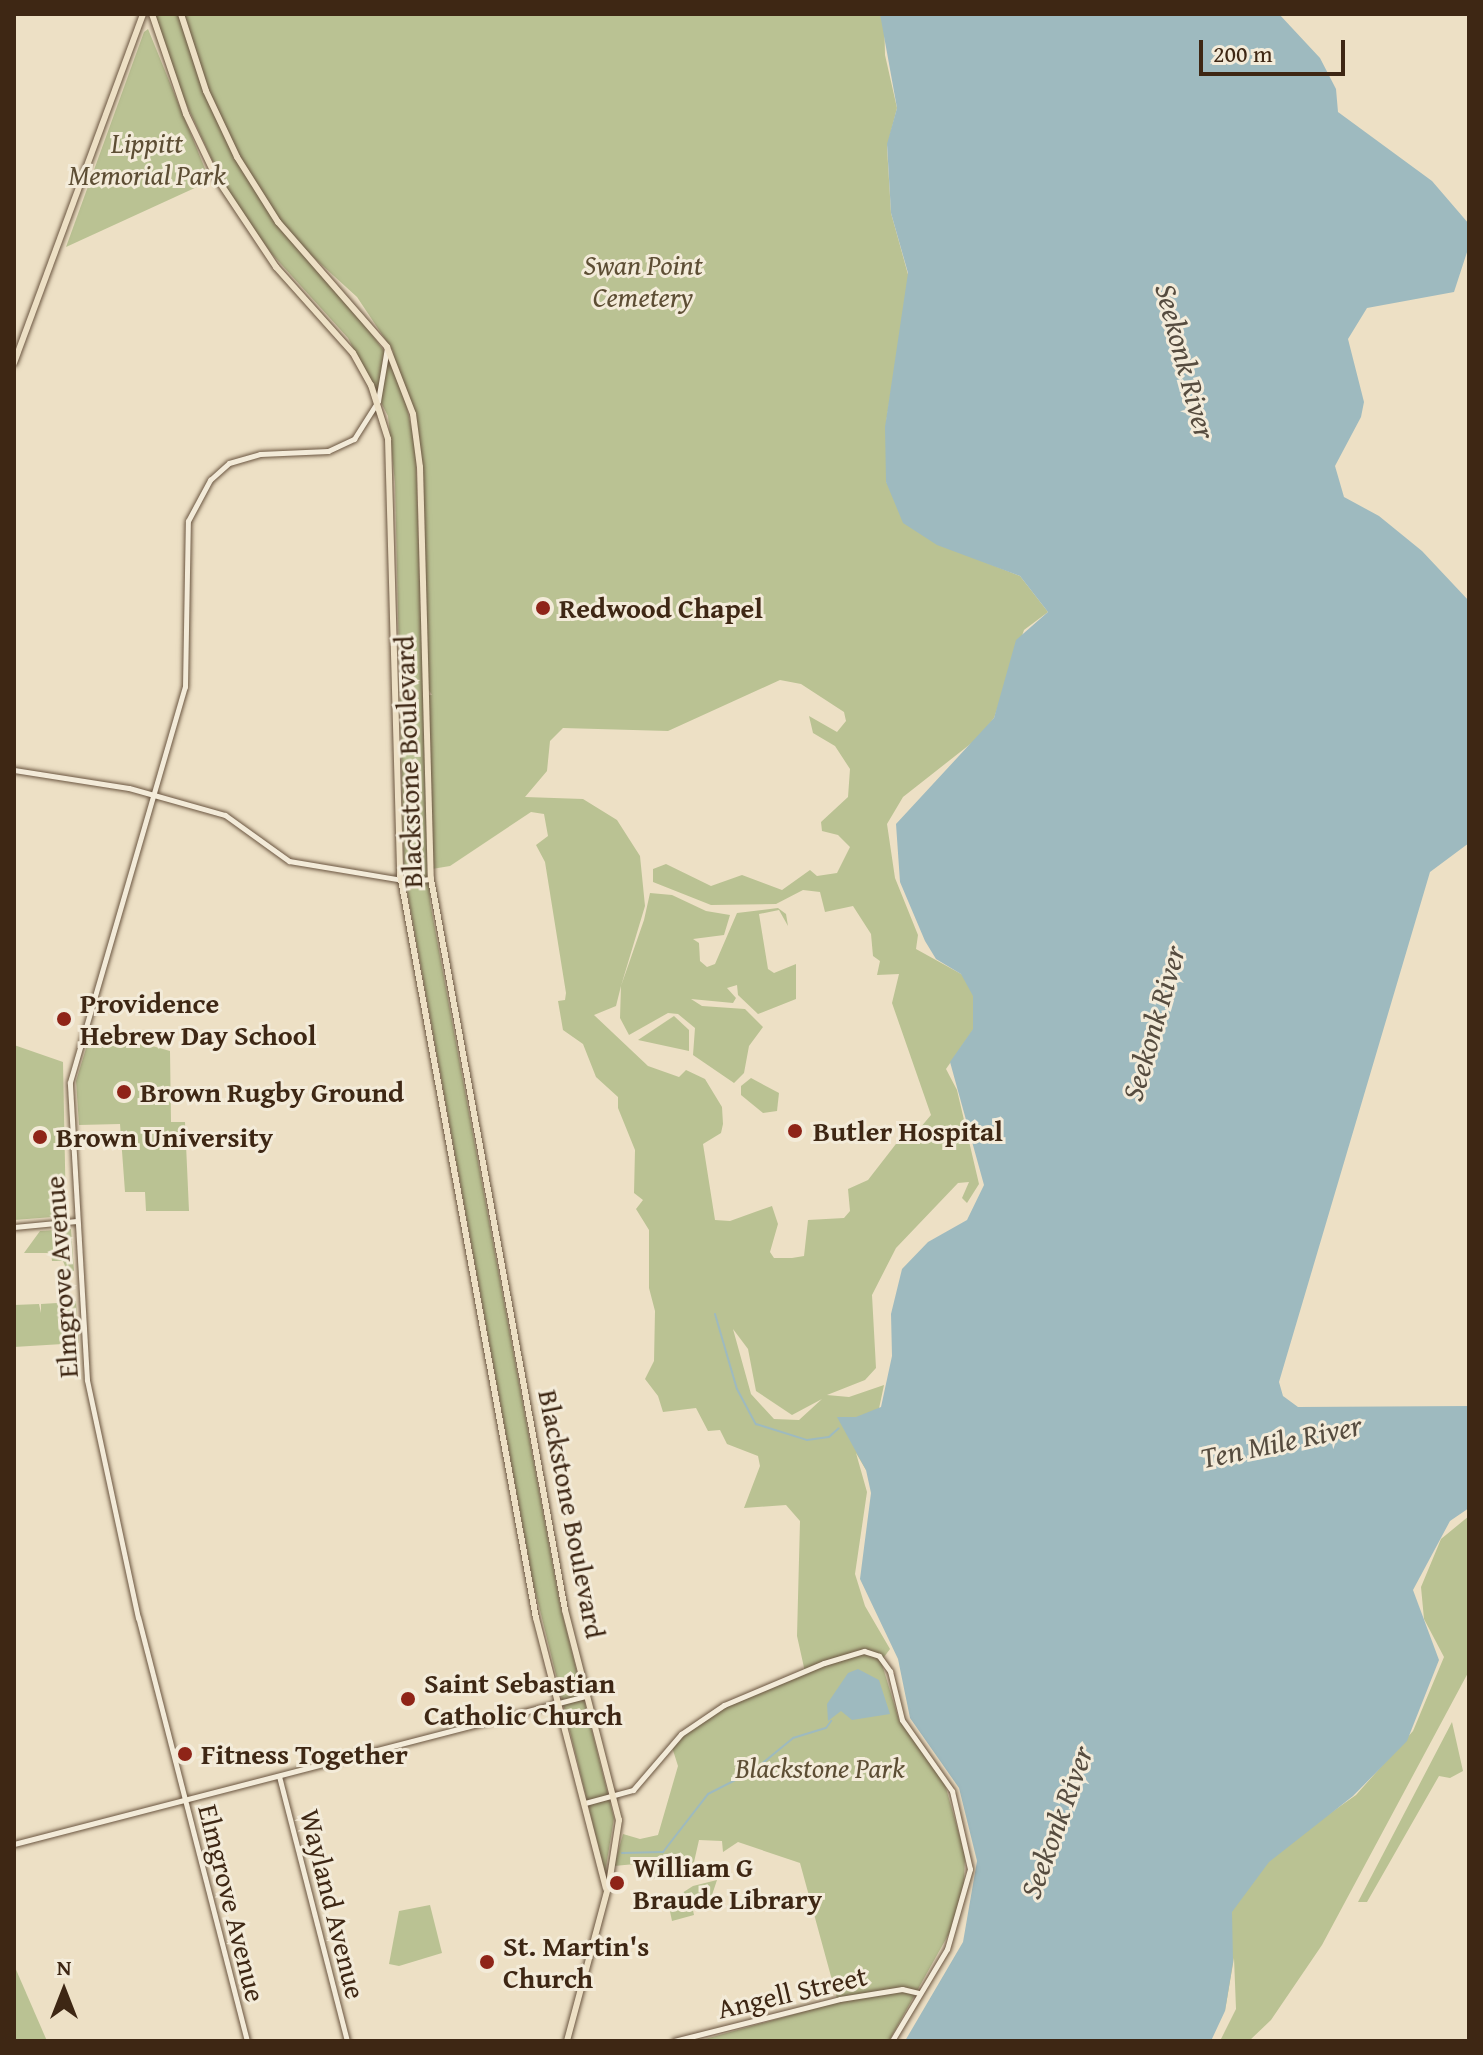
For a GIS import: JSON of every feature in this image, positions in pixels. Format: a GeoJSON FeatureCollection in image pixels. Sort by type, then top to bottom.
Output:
{"type":"FeatureCollection","features":[{"type":"Feature","properties":{"kind":"main road","name":"Blackstone Boulevard"},"geometry":{"type":"LineString","coordinates":[[152,14],[191,127],[235,212],[276,267],[343,338],[377,403],[391,466],[401,880],[536,1618],[606,1891]]}},
{"type":"Feature","properties":{"kind":"main road","name":"Blackstone Boulevard"},"geometry":{"type":"LineString","coordinates":[[181,14],[214,110],[257,191],[387,347],[405,387],[419,446],[431,879],[565,1610],[620,1827],[606,1891]]}},
{"type":"Feature","properties":{"kind":"main road"},"geometry":{"type":"LineString","coordinates":[[14,363],[142,18],[157,29]]}},
{"type":"Feature","properties":{"kind":"main road"},"geometry":{"type":"LineString","coordinates":[[567,2041],[606,1891]]}},
{"type":"Feature","properties":{"kind":"street","name":"Elmgrove Avenue"},"geometry":{"type":"LineString","coordinates":[[247,2041],[131,1591],[87,1380],[70,1077],[157,796],[187,674],[184,539],[202,492],[219,471],[240,458],[344,445],[377,403],[387,347]]}},
{"type":"Feature","properties":{"kind":"street"},"geometry":{"type":"LineString","coordinates":[[14,770],[157,796],[231,817],[289,861],[401,880],[431,879]]}},
{"type":"Feature","properties":{"kind":"street"},"geometry":{"type":"LineString","coordinates":[[14,1227],[77,1221]]}},
{"type":"Feature","properties":{"kind":"street"},"geometry":{"type":"LineString","coordinates":[[585,1803],[633,1790],[660,1754],[715,1710],[824,1663],[871,1652],[890,1671],[908,1730],[947,1781],[967,1845],[969,1879],[950,1942],[892,2041]]}},
{"type":"Feature","properties":{"kind":"street"},"geometry":{"type":"LineString","coordinates":[[14,1844],[586,1696]]}},
{"type":"Feature","properties":{"kind":"street","name":"Wayland Avenue"},"geometry":{"type":"LineString","coordinates":[[279,1776],[347,2041]]}},
{"type":"Feature","properties":{"kind":"street","name":"Angell Street"},"geometry":{"type":"LineString","coordinates":[[674,2041],[840,1999],[902,1989],[919,1993]]}},
{"type":"Feature","properties":{"kind":"green space","name":"Swan Point Cemetery"},"geometry":{"type":"Polygon","coordinates":[[[155,14],[178,14],[209,105],[259,197],[213,108],[181,14],[884,14],[885,55],[897,108],[887,147],[891,213],[909,278],[886,423],[886,482],[982,561],[1020,576],[1048,612],[1024,630],[994,718],[978,738],[903,797],[887,824],[895,878],[918,935],[916,949],[963,975],[984,1014],[946,1069],[957,1090],[979,1184],[967,1203],[962,1198],[969,1182],[958,1183],[896,1248],[872,1295],[876,1368],[865,1380],[827,1395],[849,1397],[884,1385],[866,1470],[856,1453],[867,1492],[855,1574],[865,1606],[890,1649],[881,1661],[899,1720],[944,1781],[965,1855],[964,1884],[951,1930],[889,2041],[698,2041],[838,2002],[800,1863],[738,1842],[723,1852],[722,1841],[699,1840],[694,1862],[678,1870],[665,1869],[665,1876],[648,1880],[646,1863],[614,1866],[623,1834],[640,1839],[658,1835],[678,1766],[671,1744],[714,1711],[805,1672],[797,1636],[800,1521],[786,1505],[744,1508],[760,1466],[758,1456],[727,1444],[720,1430],[708,1431],[696,1408],[663,1412],[658,1396],[645,1379],[654,1361],[655,1311],[649,1288],[649,1230],[636,1209],[643,1200],[634,1193],[635,1150],[618,1108],[618,1097],[596,1077],[583,1044],[563,1030],[558,1001],[565,1000],[566,993],[545,862],[536,845],[548,836],[544,814],[531,812],[450,866],[432,869],[427,695],[432,695],[427,687],[417,431],[402,386],[415,444],[430,902],[560,1605],[614,1818],[605,1873],[533,1582],[404,873],[395,483],[388,416],[348,338],[271,253],[226,190],[176,82],[155,14]],[[278,225],[354,310],[395,366],[393,351],[357,297],[278,225]],[[780,680],[668,731],[563,728],[550,741],[547,771],[525,797],[583,799],[617,820],[640,856],[645,906],[616,1006],[594,1015],[648,1066],[679,1077],[686,1070],[705,1079],[722,1107],[721,1133],[703,1144],[715,1220],[730,1221],[772,1206],[778,1224],[770,1252],[774,1258],[804,1256],[808,1220],[844,1218],[850,1211],[848,1189],[868,1180],[906,1131],[920,1128],[931,1115],[892,1003],[899,974],[877,975],[880,961],[873,956],[871,934],[853,906],[825,912],[820,892],[803,890],[776,904],[711,905],[653,882],[653,869],[666,864],[711,886],[742,875],[782,890],[810,870],[817,876],[837,873],[850,847],[838,835],[822,831],[821,822],[848,797],[850,769],[835,746],[813,733],[809,716],[837,732],[846,721],[844,712],[801,684],[780,680]],[[733,1329],[751,1394],[774,1419],[799,1420],[822,1399],[792,1415],[756,1391],[748,1349],[733,1329]]]}},
{"type":"Feature","properties":{"kind":"green space","name":"Lippitt Memorial Park"},"geometry":{"type":"Polygon","coordinates":[[[148,29],[210,181],[66,247],[144,32],[148,29]]]}},
{"type":"Feature","properties":{"kind":"green space"},"geometry":{"type":"Polygon","coordinates":[[[650,893],[672,895],[706,911],[730,915],[724,935],[693,939],[699,943],[700,961],[707,967],[715,964],[737,913],[778,908],[786,914],[788,926],[779,910],[759,914],[768,969],[774,973],[796,964],[796,999],[758,1014],[738,995],[737,985],[727,988],[736,998],[733,1003],[691,999],[702,1006],[745,1009],[763,1027],[749,1046],[744,1073],[734,1083],[693,1055],[695,1028],[678,1014],[668,1013],[629,1035],[620,1018],[621,986],[650,893]]]}},
{"type":"Feature","properties":{"kind":"green space"},"geometry":{"type":"Polygon","coordinates":[[[674,1016],[689,1030],[689,1051],[638,1040],[674,1016]]]}},
{"type":"Feature","properties":{"kind":"green space"},"geometry":{"type":"Polygon","coordinates":[[[92,1029],[170,1051],[171,1122],[185,1122],[189,1211],[146,1211],[145,1192],[125,1192],[120,1124],[79,1125],[76,1081],[92,1029]]]}},
{"type":"Feature","properties":{"kind":"green space","name":"Brown University"},"geometry":{"type":"Polygon","coordinates":[[[14,1045],[63,1062],[66,1216],[14,1220],[14,1045]]]}},
{"type":"Feature","properties":{"kind":"green space"},"geometry":{"type":"Polygon","coordinates":[[[751,1078],[779,1093],[777,1111],[763,1113],[741,1095],[741,1086],[751,1078]]]}},
{"type":"Feature","properties":{"kind":"green space"},"geometry":{"type":"Polygon","coordinates":[[[71,1229],[74,1271],[67,1271],[63,1261],[52,1261],[51,1253],[24,1253],[40,1231],[71,1229]]]}},
{"type":"Feature","properties":{"kind":"green space"},"geometry":{"type":"Polygon","coordinates":[[[76,1301],[79,1343],[14,1347],[14,1305],[39,1304],[41,1313],[41,1304],[57,1303],[60,1312],[60,1302],[76,1301]]]}},
{"type":"Feature","properties":{"kind":"green space"},"geometry":{"type":"Polygon","coordinates":[[[1469,1516],[1469,1671],[1322,1945],[1271,2020],[1249,2041],[1220,2041],[1236,2009],[1234,1958],[1225,2011],[1230,1884],[1356,1795],[1413,1731],[1444,1657],[1424,1619],[1421,1587],[1441,1539],[1469,1516]]]}},
{"type":"Feature","properties":{"kind":"green space"},"geometry":{"type":"Polygon","coordinates":[[[1452,1722],[1463,1771],[1450,1778],[1439,1776],[1367,1902],[1358,1902],[1452,1722]]]}},
{"type":"Feature","properties":{"kind":"green space"},"geometry":{"type":"Polygon","coordinates":[[[717,1880],[712,1895],[691,1901],[694,1915],[672,1921],[668,1902],[693,1886],[717,1880]]]}},
{"type":"Feature","properties":{"kind":"green space"},"geometry":{"type":"Polygon","coordinates":[[[430,1905],[442,1953],[399,1966],[389,1964],[399,1911],[430,1905]]]}},
{"type":"Feature","properties":{"kind":"green space"},"geometry":{"type":"Polygon","coordinates":[[[14,1965],[47,2041],[14,2041],[14,1965]]]}},
{"type":"Feature","properties":{"kind":"water"},"geometry":{"type":"Polygon","coordinates":[[[880,14],[1279,14],[1320,58],[1336,89],[1338,112],[1432,181],[1469,224],[1469,246],[1454,292],[1367,308],[1348,339],[1364,402],[1361,417],[1335,466],[1344,497],[1379,516],[1422,551],[1469,601],[1469,843],[1430,872],[1279,1382],[1283,1396],[1298,1407],[1469,1406],[1469,1508],[1450,1521],[1413,1590],[1439,1660],[1407,1741],[1353,1796],[1269,1862],[1232,1912],[1233,1962],[1225,2011],[1211,2041],[905,2041],[963,1942],[977,1861],[959,1788],[910,1718],[898,1659],[860,1579],[871,1493],[866,1470],[837,1417],[856,1417],[881,1407],[892,1356],[891,1314],[902,1269],[928,1242],[967,1220],[984,1185],[950,1062],[973,1029],[973,996],[961,974],[936,959],[925,941],[900,882],[896,824],[994,718],[1016,640],[1048,612],[1020,576],[937,545],[903,523],[886,482],[885,427],[908,273],[891,213],[887,144],[897,108],[880,14]]]}},
{"type":"Feature","properties":{"kind":"water"},"geometry":{"type":"Polygon","coordinates":[[[858,1669],[879,1680],[890,1714],[852,1720],[841,1711],[828,1721],[827,1704],[848,1673],[858,1669]]]}},
{"type":"Feature","properties":{"kind":"waterway"},"geometry":{"type":"LineString","coordinates":[[715,1314],[737,1389],[756,1424],[807,1440],[829,1437],[839,1428]]}},
{"type":"Feature","properties":{"kind":"waterway"},"geometry":{"type":"LineString","coordinates":[[622,1853],[663,1852],[708,1794],[753,1771],[793,1738],[826,1728],[831,1721]]}},
{"type":"Feature","properties":{"kind":"place","name":"Redwood Chapel"},"geometry":{"type":"Point","coordinates":[543,608]}},
{"type":"Feature","properties":{"kind":"place","name":"Providence Hebrew Day School"},"geometry":{"type":"Point","coordinates":[64,1019]}},
{"type":"Feature","properties":{"kind":"place","name":"Brown Rugby Ground"},"geometry":{"type":"Point","coordinates":[124,1092]}},
{"type":"Feature","properties":{"kind":"place","name":"Butler Hospital"},"geometry":{"type":"Point","coordinates":[795,1131]}},
{"type":"Feature","properties":{"kind":"place","name":"Brown University"},"geometry":{"type":"Point","coordinates":[40,1137]}},
{"type":"Feature","properties":{"kind":"place","name":"Saint Sebastian Catholic Church"},"geometry":{"type":"Point","coordinates":[408,1699]}},
{"type":"Feature","properties":{"kind":"place","name":"Fitness Together"},"geometry":{"type":"Point","coordinates":[185,1754]}},
{"type":"Feature","properties":{"kind":"place","name":"William G Braude Library"},"geometry":{"type":"Point","coordinates":[617,1883]}},
{"type":"Feature","properties":{"kind":"place","name":"St. Martin's Church"},"geometry":{"type":"Point","coordinates":[487,1962]}},
{"type":"Feature","properties":{"kind":"water label","name":"Seekonk River"},"geometry":{"type":"Point","coordinates":[1186,361]}},
{"type":"Feature","properties":{"kind":"water label","name":"Seekonk River"},"geometry":{"type":"Point","coordinates":[1153,1023]}},
{"type":"Feature","properties":{"kind":"water label","name":"Ten Mile River"},"geometry":{"type":"Point","coordinates":[1281,1441]}},
{"type":"Feature","properties":{"kind":"water label","name":"Seekonk River"},"geometry":{"type":"Point","coordinates":[1056,1822]}},
{"type":"Feature","properties":{"kind":"park label","name":"Blackstone Park"},"geometry":{"type":"Point","coordinates":[820,1768]}}]}
